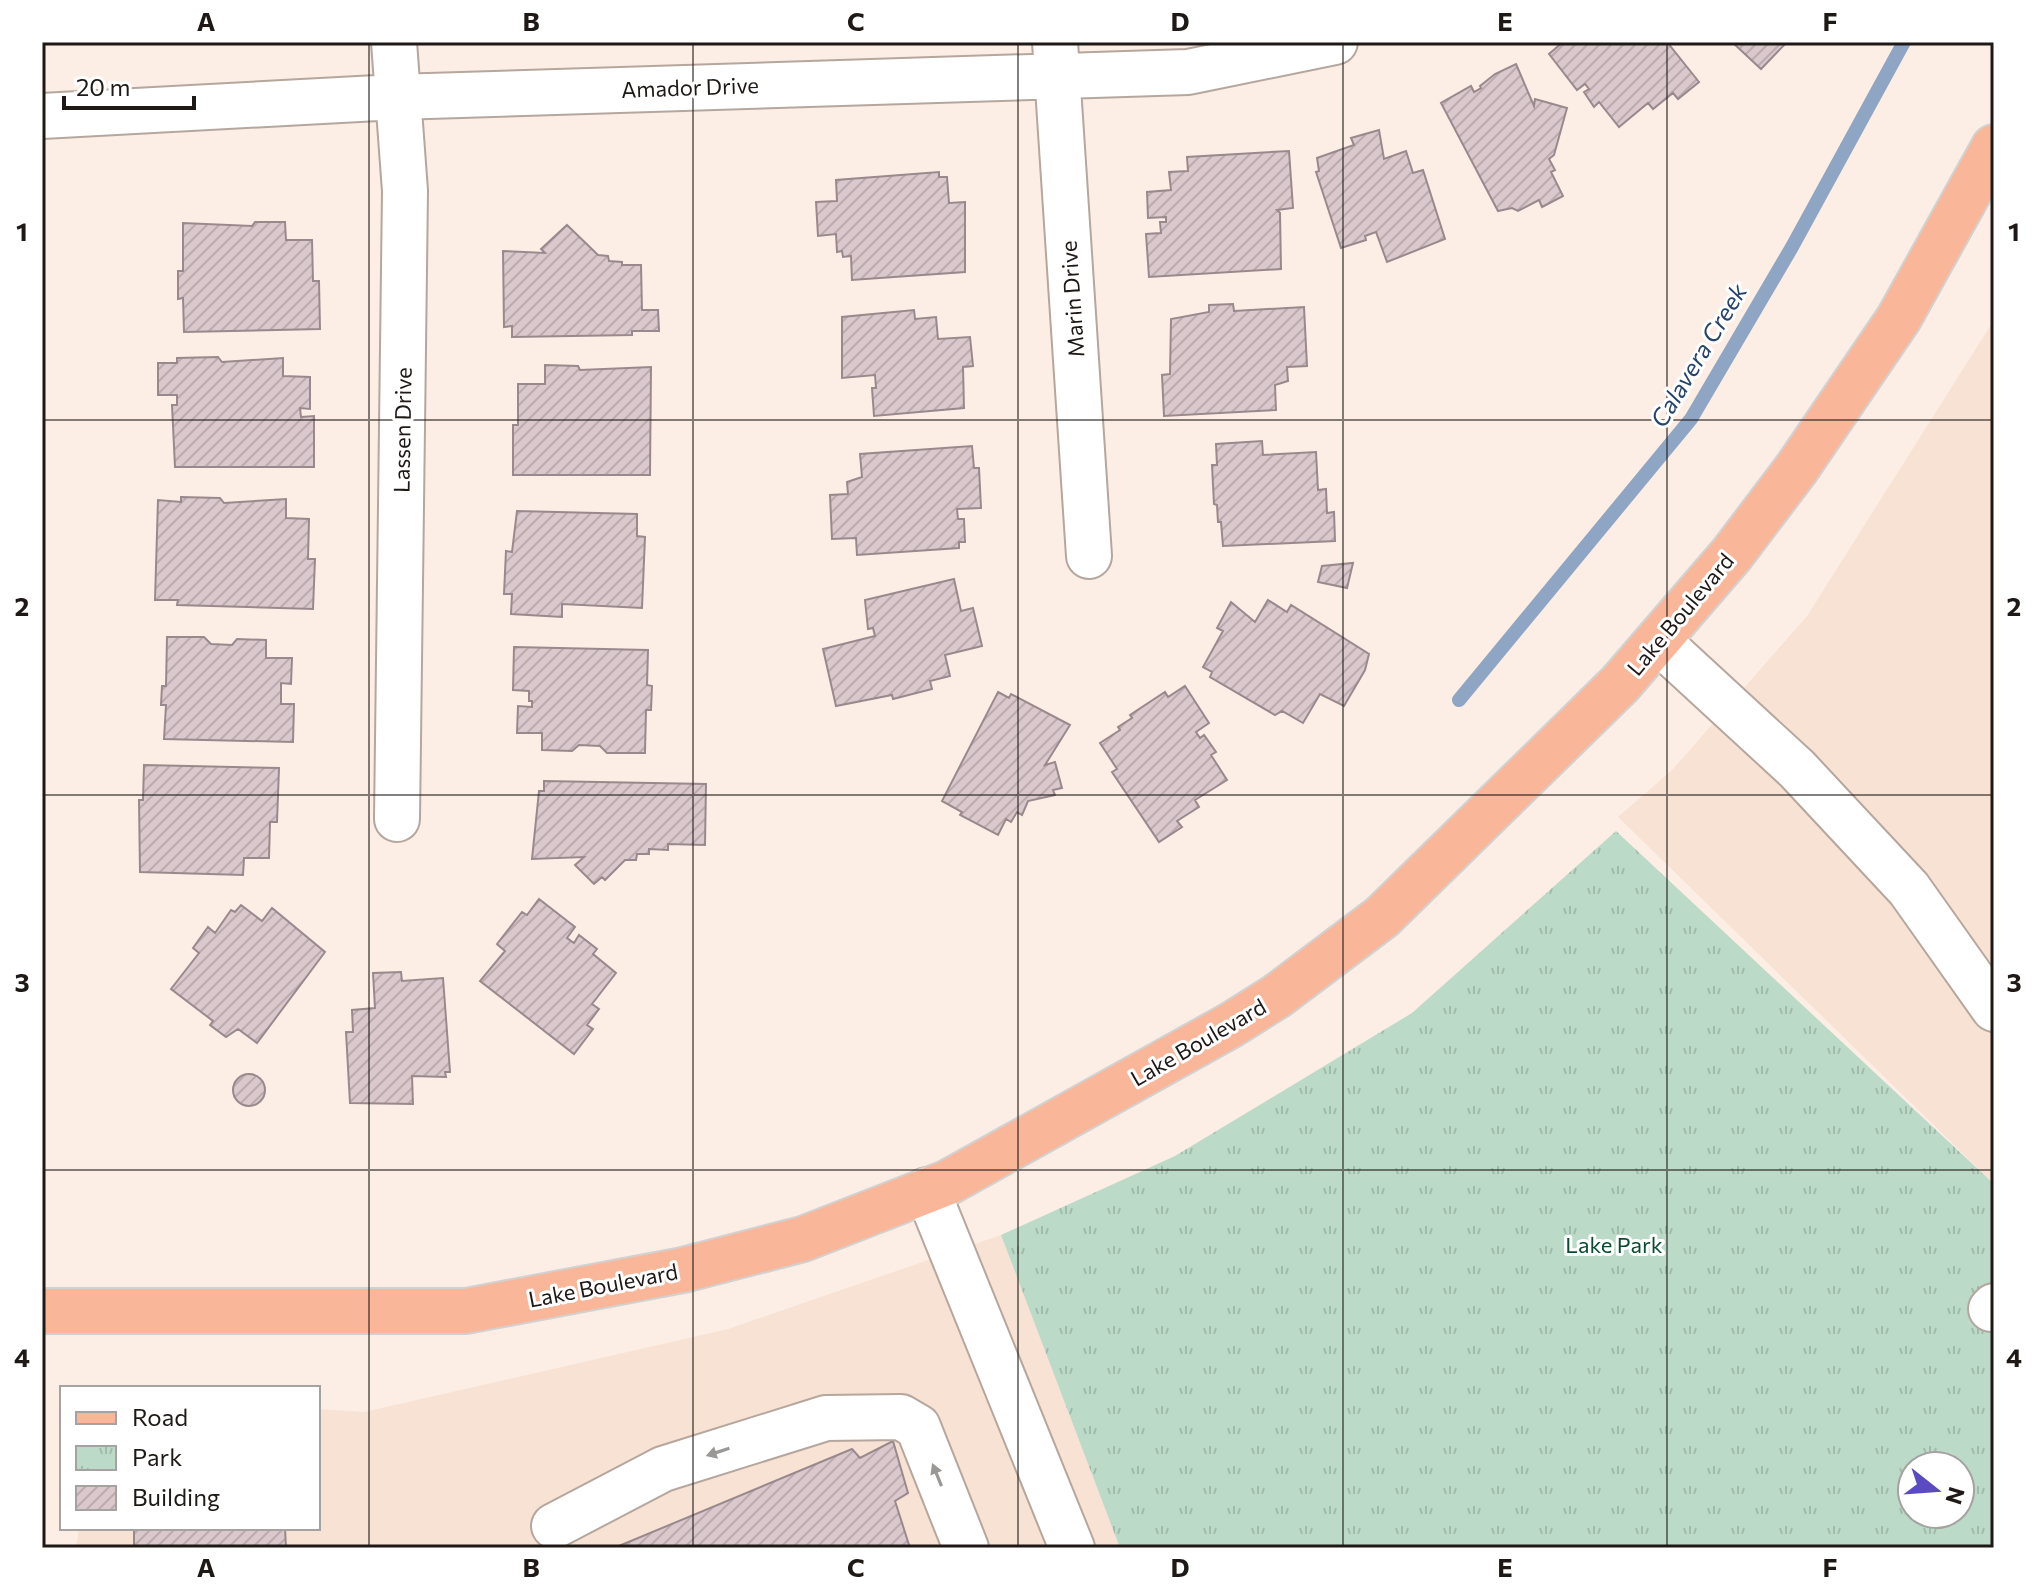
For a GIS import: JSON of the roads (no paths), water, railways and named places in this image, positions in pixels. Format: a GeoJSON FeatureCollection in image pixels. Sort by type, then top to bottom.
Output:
{"type":"FeatureCollection","features":[{"type":"Feature","properties":{"kind":"main road","name":"Lake Boulevard"},"geometry":{"type":"LineString","coordinates":[[42,1311],[466,1311],[698,1266],[803,1239],[949,1182],[1231,1025],[1382,917],[1620,684],[1658,641],[1732,554],[1792,475],[1891,331],[1994,147]]}},
{"type":"Feature","properties":{"kind":"street","name":"Lassen Drive"},"geometry":{"type":"LineString","coordinates":[[394,42],[405,191],[397,819]]}},
{"type":"Feature","properties":{"kind":"street","name":"Amador Drive"},"geometry":{"type":"LineString","coordinates":[[42,116],[1056,59],[1188,72],[1335,42]]}},
{"type":"Feature","properties":{"kind":"street","name":"Marin Drive"},"geometry":{"type":"LineString","coordinates":[[1056,59],[1089,556]]}},
{"type":"Feature","properties":{"kind":"street"},"geometry":{"type":"LineString","coordinates":[[1658,641],[1797,769],[1909,889],[1994,1009]]}},
{"type":"Feature","properties":{"kind":"street"},"geometry":{"type":"LineString","coordinates":[[927,1190],[1072,1548]]}},
{"type":"Feature","properties":{"kind":"street"},"geometry":{"type":"LineString","coordinates":[[554,1526],[663,1469],[826,1418],[901,1417],[918,1427],[966,1548]]}},
{"type":"Feature","properties":{"kind":"waterway","name":"Calavera Creek"},"geometry":{"type":"LineString","coordinates":[[1459,700],[1691,419],[1792,247],[1904,42]]}},
{"type":"Feature","properties":{"kind":"park label","name":"Lake Park"},"geometry":{"type":"Point","coordinates":[1614,1244]}}]}
